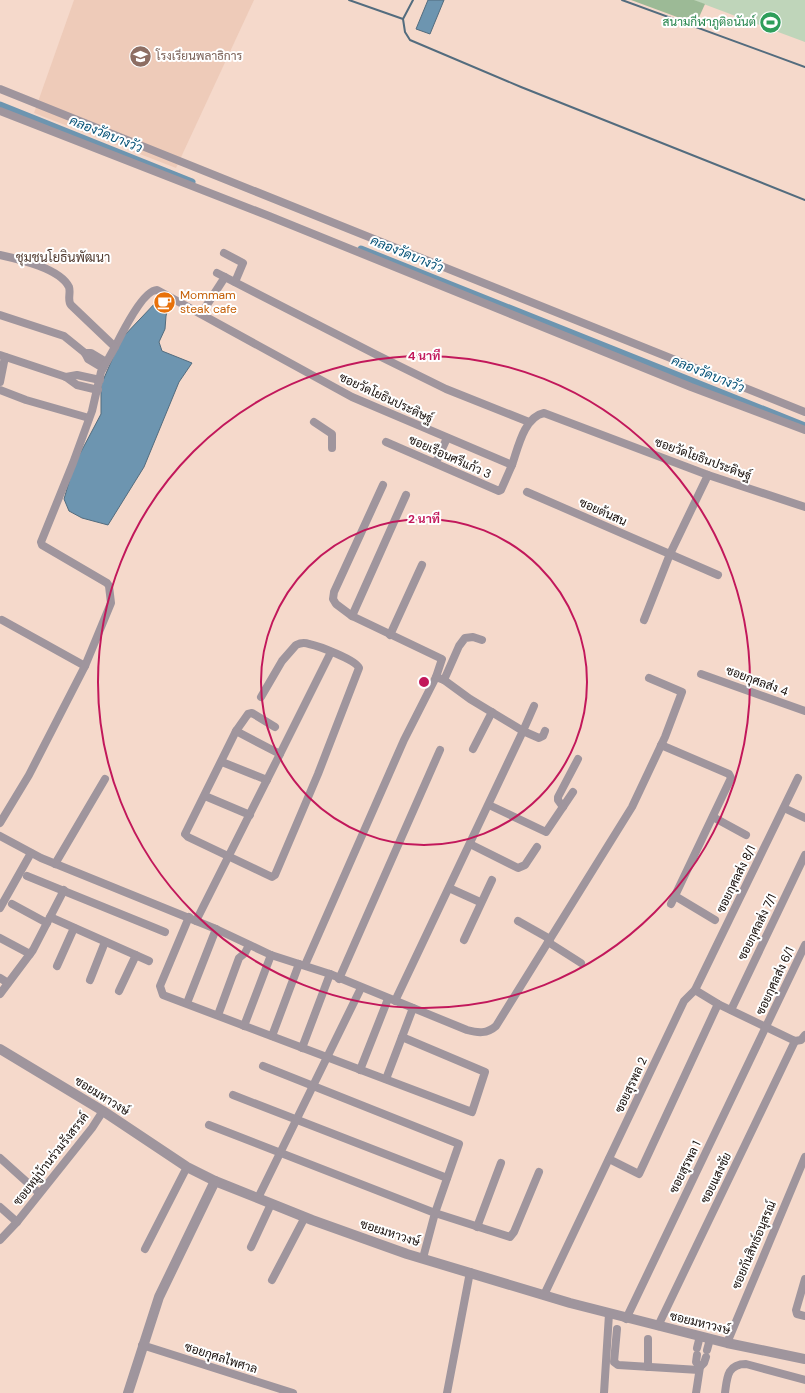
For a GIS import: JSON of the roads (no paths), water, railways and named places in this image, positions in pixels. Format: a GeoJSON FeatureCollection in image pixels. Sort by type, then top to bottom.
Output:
{"type":"FeatureCollection","features":[{"type":"Feature","properties":{"kind":"street"},"geometry":{"type":"LineString","coordinates":[[0,89],[805,412]]}},
{"type":"Feature","properties":{"kind":"street"},"geometry":{"type":"LineString","coordinates":[[0,111],[269,216],[691,387],[805,430]]}},
{"type":"Feature","properties":{"kind":"street"},"geometry":{"type":"LineString","coordinates":[[224,253],[243,263],[235,282]]}},
{"type":"Feature","properties":{"kind":"street"},"geometry":{"type":"LineString","coordinates":[[0,255],[35,264],[63,281],[69,288],[71,306],[115,347],[104,365],[98,390],[73,463],[41,542],[42,545],[105,581],[109,586],[111,603],[85,666],[29,775],[0,823]]}},
{"type":"Feature","properties":{"kind":"street"},"geometry":{"type":"LineString","coordinates":[[201,314],[221,275],[446,389],[529,422],[512,465]]}},
{"type":"Feature","properties":{"kind":"street","name":"ซอยวัดโยธินประดิษฐ์"},"geometry":{"type":"LineString","coordinates":[[115,347],[130,319],[153,290],[157,290],[352,397],[512,465]]}},
{"type":"Feature","properties":{"kind":"street"},"geometry":{"type":"LineString","coordinates":[[0,315],[64,336],[85,353],[88,359],[104,365]]}},
{"type":"Feature","properties":{"kind":"street"},"geometry":{"type":"LineString","coordinates":[[0,382],[3,356],[66,377],[77,385],[98,390]]}},
{"type":"Feature","properties":{"kind":"street"},"geometry":{"type":"LineString","coordinates":[[66,377],[77,375],[100,380]]}},
{"type":"Feature","properties":{"kind":"street"},"geometry":{"type":"LineString","coordinates":[[0,390],[26,400],[89,418]]}},
{"type":"Feature","properties":{"kind":"street","name":"ซอยวัดโยธินประดิษฐ์"},"geometry":{"type":"LineString","coordinates":[[529,422],[538,414],[546,414],[708,475],[805,507]]}},
{"type":"Feature","properties":{"kind":"street"},"geometry":{"type":"LineString","coordinates":[[314,422],[332,434],[332,448]]}},
{"type":"Feature","properties":{"kind":"street"},"geometry":{"type":"LineString","coordinates":[[436,462],[447,438]]}},
{"type":"Feature","properties":{"kind":"street","name":"ซอยเรือนศรีแก้ว 3"},"geometry":{"type":"LineString","coordinates":[[386,442],[436,462],[500,491],[512,465]]}},
{"type":"Feature","properties":{"kind":"street"},"geometry":{"type":"LineString","coordinates":[[644,620],[670,554],[708,475]]}},
{"type":"Feature","properties":{"kind":"street"},"geometry":{"type":"LineString","coordinates":[[272,1036],[302,965],[401,747],[436,677],[442,659],[352,616],[336,604],[333,599],[334,592],[383,485]]}},
{"type":"Feature","properties":{"kind":"street","name":"ซอยต้นสน"},"geometry":{"type":"LineString","coordinates":[[527,492],[718,575]]}},
{"type":"Feature","properties":{"kind":"street"},"geometry":{"type":"LineString","coordinates":[[352,616],[406,495]]}},
{"type":"Feature","properties":{"kind":"street"},"geometry":{"type":"LineString","coordinates":[[390,635],[422,565]]}},
{"type":"Feature","properties":{"kind":"street"},"geometry":{"type":"LineString","coordinates":[[2,620],[85,666]]}},
{"type":"Feature","properties":{"kind":"street"},"geometry":{"type":"LineString","coordinates":[[444,680],[459,646],[465,638],[473,637],[482,640]]}},
{"type":"Feature","properties":{"kind":"street"},"geometry":{"type":"LineString","coordinates":[[261,697],[282,661],[296,645],[308,643],[331,652],[356,664],[359,671],[275,875],[269,876],[185,835],[236,731],[251,713],[275,727]]}},
{"type":"Feature","properties":{"kind":"street"},"geometry":{"type":"LineString","coordinates":[[331,652],[250,815],[228,857],[192,919],[160,986],[164,995],[469,1112],[473,1110],[485,1072],[402,1037]]}},
{"type":"Feature","properties":{"kind":"street","name":"ซอยกุศลส่ง 4"},"geometry":{"type":"LineString","coordinates":[[701,674],[805,711]]}},
{"type":"Feature","properties":{"kind":"street"},"geometry":{"type":"LineString","coordinates":[[436,677],[444,680],[523,731],[540,738],[543,736],[545,731]]}},
{"type":"Feature","properties":{"kind":"street"},"geometry":{"type":"LineString","coordinates":[[0,836],[55,864],[216,929],[271,955],[330,974],[361,988],[467,1030],[478,1033],[492,1030],[496,1026],[632,807],[661,745],[682,692],[649,678]]}},
{"type":"Feature","properties":{"kind":"street"},"geometry":{"type":"LineString","coordinates":[[360,1070],[392,1000],[489,805],[534,706]]}},
{"type":"Feature","properties":{"kind":"street"},"geometry":{"type":"LineString","coordinates":[[473,749],[492,712]]}},
{"type":"Feature","properties":{"kind":"street"},"geometry":{"type":"LineString","coordinates":[[236,731],[280,754]]}},
{"type":"Feature","properties":{"kind":"street"},"geometry":{"type":"LineString","coordinates":[[661,745],[731,776],[731,781],[671,904]]}},
{"type":"Feature","properties":{"kind":"street"},"geometry":{"type":"LineString","coordinates":[[339,979],[440,750]]}},
{"type":"Feature","properties":{"kind":"street"},"geometry":{"type":"LineString","coordinates":[[563,807],[558,800],[558,797],[578,759]]}},
{"type":"Feature","properties":{"kind":"street"},"geometry":{"type":"LineString","coordinates":[[222,762],[267,780]]}},
{"type":"Feature","properties":{"kind":"street","name":"ซอยกุศลส่ง 8/1"},"geometry":{"type":"LineString","coordinates":[[695,990],[798,778]]}},
{"type":"Feature","properties":{"kind":"street"},"geometry":{"type":"LineString","coordinates":[[55,864],[105,779]]}},
{"type":"Feature","properties":{"kind":"street"},"geometry":{"type":"LineString","coordinates":[[489,805],[546,832],[573,792]]}},
{"type":"Feature","properties":{"kind":"street"},"geometry":{"type":"LineString","coordinates":[[205,796],[250,815]]}},
{"type":"Feature","properties":{"kind":"street"},"geometry":{"type":"LineString","coordinates":[[784,808],[805,818]]}},
{"type":"Feature","properties":{"kind":"street"},"geometry":{"type":"LineString","coordinates":[[713,817],[746,835]]}},
{"type":"Feature","properties":{"kind":"street"},"geometry":{"type":"LineString","coordinates":[[470,844],[518,868],[525,865],[537,847]]}},
{"type":"Feature","properties":{"kind":"street"},"geometry":{"type":"LineString","coordinates":[[0,908],[31,853]]}},
{"type":"Feature","properties":{"kind":"street","name":"ซอยกุศลส่ง 7/1"},"geometry":{"type":"LineString","coordinates":[[731,1010],[805,855]]}},
{"type":"Feature","properties":{"kind":"street"},"geometry":{"type":"LineString","coordinates":[[27,876],[165,932]]}},
{"type":"Feature","properties":{"kind":"street"},"geometry":{"type":"LineString","coordinates":[[464,940],[480,902],[492,880]]}},
{"type":"Feature","properties":{"kind":"street"},"geometry":{"type":"LineString","coordinates":[[449,888],[480,902]]}},
{"type":"Feature","properties":{"kind":"street"},"geometry":{"type":"LineString","coordinates":[[0,994],[30,954],[64,890]]}},
{"type":"Feature","properties":{"kind":"street"},"geometry":{"type":"LineString","coordinates":[[675,896],[715,920]]}},
{"type":"Feature","properties":{"kind":"street"},"geometry":{"type":"LineString","coordinates":[[12,904],[48,920],[74,928],[149,961]]}},
{"type":"Feature","properties":{"kind":"street"},"geometry":{"type":"LineString","coordinates":[[518,921],[549,940],[581,963]]}},
{"type":"Feature","properties":{"kind":"street"},"geometry":{"type":"LineString","coordinates":[[57,966],[74,928]]}},
{"type":"Feature","properties":{"kind":"street"},"geometry":{"type":"LineString","coordinates":[[187,1003],[216,929]]}},
{"type":"Feature","properties":{"kind":"street"},"geometry":{"type":"LineString","coordinates":[[0,938],[30,954]]}},
{"type":"Feature","properties":{"kind":"street"},"geometry":{"type":"LineString","coordinates":[[90,980],[105,942]]}},
{"type":"Feature","properties":{"kind":"street"},"geometry":{"type":"LineString","coordinates":[[218,1015],[239,958],[245,953],[249,945]]}},
{"type":"Feature","properties":{"kind":"street","name":"ซอยกุศลส่ง 6/1"},"geometry":{"type":"LineString","coordinates":[[767,1026],[805,945]]}},
{"type":"Feature","properties":{"kind":"street"},"geometry":{"type":"LineString","coordinates":[[119,991],[136,955]]}},
{"type":"Feature","properties":{"kind":"street"},"geometry":{"type":"LineString","coordinates":[[244,1026],[271,955]]}},
{"type":"Feature","properties":{"kind":"street"},"geometry":{"type":"LineString","coordinates":[[302,1048],[330,974]]}},
{"type":"Feature","properties":{"kind":"street"},"geometry":{"type":"LineString","coordinates":[[0,978],[8,983]]}},
{"type":"Feature","properties":{"kind":"street"},"geometry":{"type":"LineString","coordinates":[[258,1198],[329,1058],[361,988]]}},
{"type":"Feature","properties":{"kind":"street"},"geometry":{"type":"LineString","coordinates":[[695,990],[718,1004],[767,1026],[795,1041],[801,1040],[805,1035]]}},
{"type":"Feature","properties":{"kind":"street","name":"ซอยสุรพล 2"},"geometry":{"type":"LineString","coordinates":[[544,1295],[684,1001],[695,990]]}},
{"type":"Feature","properties":{"kind":"street"},"geometry":{"type":"LineString","coordinates":[[609,1159],[638,1174],[718,1004]]}},
{"type":"Feature","properties":{"kind":"street"},"geometry":{"type":"LineString","coordinates":[[386,1079],[413,1008]]}},
{"type":"Feature","properties":{"kind":"street","name":"ซอยสุรพล 1"},"geometry":{"type":"LineString","coordinates":[[626,1319],[767,1026]]}},
{"type":"Feature","properties":{"kind":"street","name":"ซอยแสงชัย"},"geometry":{"type":"LineString","coordinates":[[658,1326],[795,1041]]}},
{"type":"Feature","properties":{"kind":"street","name":"ซอยมหาวงษ์"},"geometry":{"type":"LineString","coordinates":[[0,1049],[103,1111],[187,1166],[215,1181],[271,1204],[407,1254],[626,1319],[727,1343],[805,1359]]}},
{"type":"Feature","properties":{"kind":"street"},"geometry":{"type":"LineString","coordinates":[[263,1066],[459,1144],[435,1213],[423,1258]]}},
{"type":"Feature","properties":{"kind":"street"},"geometry":{"type":"LineString","coordinates":[[233,1095],[447,1178]]}},
{"type":"Feature","properties":{"kind":"street","name":"ซอยหมู่บ้านร่วมรังสรรค์"},"geometry":{"type":"LineString","coordinates":[[0,1240],[17,1222],[92,1128],[103,1111]]}},
{"type":"Feature","properties":{"kind":"street"},"geometry":{"type":"LineString","coordinates":[[209,1125],[280,1154],[435,1213],[506,1236],[512,1235],[539,1172]]}},
{"type":"Feature","properties":{"kind":"street","name":"ซอยกันสิทธ์อนุสรณ์"},"geometry":{"type":"LineString","coordinates":[[727,1343],[805,1157]]}},
{"type":"Feature","properties":{"kind":"street"},"geometry":{"type":"LineString","coordinates":[[0,1158],[39,1193]]}},
{"type":"Feature","properties":{"kind":"street"},"geometry":{"type":"LineString","coordinates":[[477,1227],[501,1163]]}},
{"type":"Feature","properties":{"kind":"street"},"geometry":{"type":"LineString","coordinates":[[145,1249],[187,1166]]}},
{"type":"Feature","properties":{"kind":"street"},"geometry":{"type":"LineString","coordinates":[[128,1393],[142,1345],[159,1297],[215,1181]]}},
{"type":"Feature","properties":{"kind":"street"},"geometry":{"type":"LineString","coordinates":[[250,1247],[271,1204]]}},
{"type":"Feature","properties":{"kind":"street"},"geometry":{"type":"LineString","coordinates":[[0,1207],[17,1222]]}},
{"type":"Feature","properties":{"kind":"street"},"geometry":{"type":"LineString","coordinates":[[272,1280],[305,1217]]}},
{"type":"Feature","properties":{"kind":"street"},"geometry":{"type":"LineString","coordinates":[[447,1393],[470,1272]]}},
{"type":"Feature","properties":{"kind":"street"},"geometry":{"type":"LineString","coordinates":[[805,1279],[796,1310],[797,1314],[805,1316]]}},
{"type":"Feature","properties":{"kind":"street"},"geometry":{"type":"LineString","coordinates":[[604,1393],[609,1314]]}},
{"type":"Feature","properties":{"kind":"street"},"geometry":{"type":"LineString","coordinates":[[616,1329],[614,1356],[615,1363],[648,1367],[700,1368]]}},
{"type":"Feature","properties":{"kind":"street"},"geometry":{"type":"LineString","coordinates":[[700,1368],[696,1362],[697,1351],[705,1337]]}},
{"type":"Feature","properties":{"kind":"street"},"geometry":{"type":"LineString","coordinates":[[696,1393],[700,1368],[704,1363],[707,1353],[705,1337]]}},
{"type":"Feature","properties":{"kind":"street"},"geometry":{"type":"LineString","coordinates":[[648,1339],[648,1367]]}},
{"type":"Feature","properties":{"kind":"street","name":"ซอยกุศลไพศาล"},"geometry":{"type":"LineString","coordinates":[[142,1345],[293,1393]]}},
{"type":"Feature","properties":{"kind":"street"},"geometry":{"type":"LineString","coordinates":[[725,1393],[731,1369],[739,1364],[746,1364],[805,1380]]}},
{"type":"Feature","properties":{"kind":"water"},"geometry":{"type":"Polygon","coordinates":[[[428,0],[444,0],[430,34],[416,29],[428,0]]]}},
{"type":"Feature","properties":{"kind":"water"},"geometry":{"type":"Polygon","coordinates":[[[159,299],[168,308],[165,329],[159,342],[162,351],[192,363],[179,382],[144,467],[108,525],[82,518],[69,511],[64,499],[74,465],[101,414],[101,385],[121,339],[159,299]]]}},
{"type":"Feature","properties":{"kind":"waterway"},"geometry":{"type":"LineString","coordinates":[[349,0],[403,19],[405,32],[410,40],[521,87],[805,200]]}},
{"type":"Feature","properties":{"kind":"waterway"},"geometry":{"type":"LineString","coordinates":[[403,19],[413,0]]}},
{"type":"Feature","properties":{"kind":"waterway"},"geometry":{"type":"LineString","coordinates":[[622,0],[805,67]]}},
{"type":"Feature","properties":{"kind":"waterway","name":"คลองวัดบางวัว"},"geometry":{"type":"LineString","coordinates":[[0,105],[192,182]]}},
{"type":"Feature","properties":{"kind":"waterway","name":"คลองวัดบางวัว"},"geometry":{"type":"LineString","coordinates":[[361,249],[805,426]]}},
{"type":"Feature","properties":{"kind":"place","name":"สนามกีฬาภูติอนันต์"},"geometry":{"type":"Point","coordinates":[771,22]}},
{"type":"Feature","properties":{"kind":"place","name":"โรงเรียนพลาธิการ"},"geometry":{"type":"Point","coordinates":[141,56]}},
{"type":"Feature","properties":{"kind":"place","name":"Mommam steak cafe"},"geometry":{"type":"Point","coordinates":[164,302]}},
{"type":"Feature","properties":{"kind":"district","name":"ชุมชนโยธินพัฒนา"},"geometry":{"type":"Point","coordinates":[63,257]}}]}
